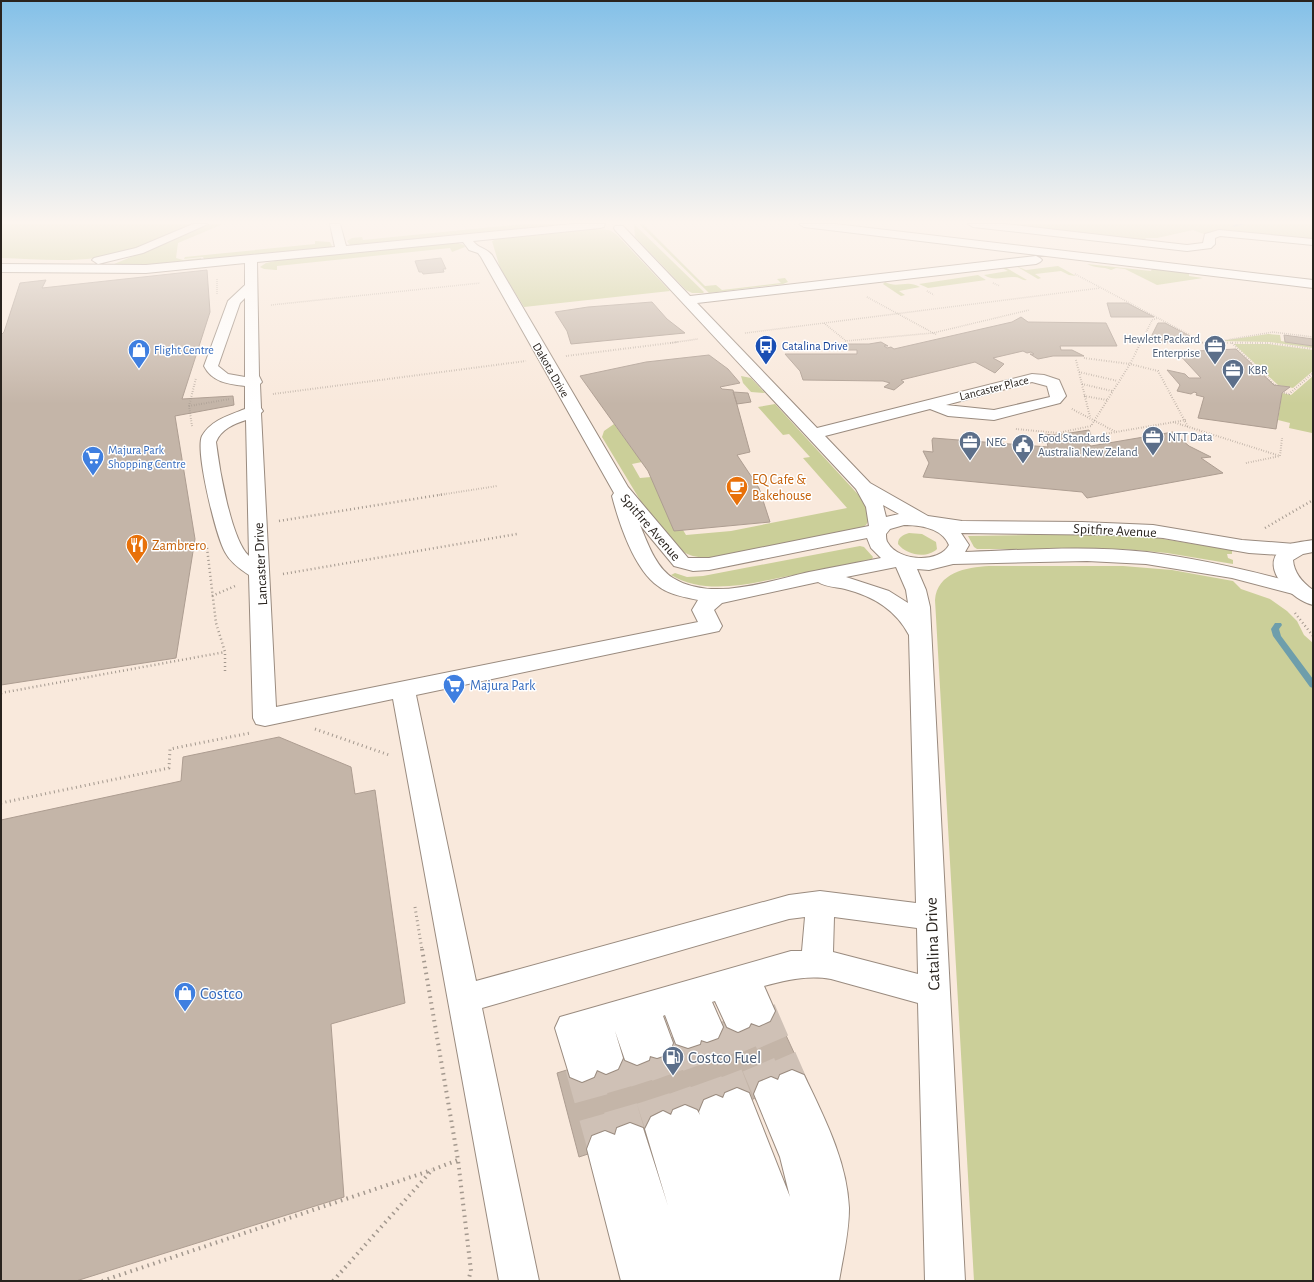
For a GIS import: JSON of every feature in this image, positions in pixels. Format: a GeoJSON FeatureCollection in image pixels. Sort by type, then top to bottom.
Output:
{"type":"FeatureCollection","features":[{"type":"Feature","properties":{"kind":"street","name":"Lancaster Drive"},"geometry":{"type":"LineString","coordinates":[[250,284],[257,525],[264,647],[259,725]]}},
{"type":"Feature","properties":{"kind":"street","name":"Dakota Drive"},"geometry":{"type":"LineString","coordinates":[[505,284],[620,489]]}},
{"type":"Feature","properties":{"kind":"street"},"geometry":{"type":"LineString","coordinates":[[673,284],[864,487],[875,507],[879,529],[876,536],[878,545],[886,553],[901,560]]}},
{"type":"Feature","properties":{"kind":"street"},"geometry":{"type":"LineString","coordinates":[[687,300],[794,290],[802,286],[821,284]]}},
{"type":"Feature","properties":{"kind":"street"},"geometry":{"type":"LineString","coordinates":[[250,287],[234,301],[211,366],[213,371],[254,397],[232,420],[219,427],[210,436],[208,442],[231,546],[237,556],[259,575]]}},
{"type":"Feature","properties":{"kind":"street","name":"Lancaster Place"},"geometry":{"type":"LineString","coordinates":[[814,434],[931,404],[1035,378],[1046,379],[1054,383],[1058,396],[1057,399],[996,415],[948,411],[931,404]]}},
{"type":"Feature","properties":{"kind":"street"},"geometry":{"type":"LineString","coordinates":[[864,487],[903,510],[931,522]]}},
{"type":"Feature","properties":{"kind":"street","name":"Spitfire Avenue"},"geometry":{"type":"LineString","coordinates":[[620,489],[677,557],[688,565],[709,564],[879,529],[886,523],[903,519],[954,526],[1091,528],[1162,532],[1247,546],[1306,544]]}},
{"type":"Feature","properties":{"kind":"street","name":"Spitfire Avenue"},"geometry":{"type":"LineString","coordinates":[[620,489],[624,510],[633,532],[653,569],[661,578],[674,587],[692,593],[724,594],[744,592],[901,560],[926,564],[949,559],[1087,556],[1146,558],[1252,575],[1306,597]]}},
{"type":"Feature","properties":{"kind":"street","name":"Catalina Drive"},"geometry":{"type":"LineString","coordinates":[[919,607],[927,584],[957,552],[958,541],[949,531],[931,522]]}},
{"type":"Feature","properties":{"kind":"street"},"geometry":{"type":"LineString","coordinates":[[1306,544],[1285,556],[1282,566],[1286,577],[1306,597]]}},
{"type":"Feature","properties":{"kind":"street","name":"Catalina Drive"},"geometry":{"type":"LineString","coordinates":[[901,560],[916,590],[919,607],[945,1281]]}},
{"type":"Feature","properties":{"kind":"street"},"geometry":{"type":"LineString","coordinates":[[812,578],[848,583],[886,597],[910,616],[920,635]]}},
{"type":"Feature","properties":{"kind":"street"},"geometry":{"type":"LineString","coordinates":[[259,725],[403,689],[711,626],[703,610],[706,603],[715,598],[744,592]]}},
{"type":"Feature","properties":{"kind":"street"},"geometry":{"type":"LineString","coordinates":[[403,689],[520,1281]]}},
{"type":"Feature","properties":{"kind":"street"},"geometry":{"type":"LineString","coordinates":[[464,999],[778,909],[820,904],[932,918]]}},
{"type":"Feature","properties":{"kind":"street"},"geometry":{"type":"LineString","coordinates":[[817,963],[820,904]]}},
{"type":"Feature","properties":{"kind":"street"},"geometry":{"type":"LineString","coordinates":[[594,1062],[571,1028],[791,965],[817,963],[831,965],[934,993]]}},
{"type":"Feature","properties":{"kind":"street"},"geometry":{"type":"LineString","coordinates":[[734,981],[749,1014]]}},
{"type":"Feature","properties":{"kind":"street"},"geometry":{"type":"LineString","coordinates":[[684,995],[697,1030]]}},
{"type":"Feature","properties":{"kind":"street"},"geometry":{"type":"LineString","coordinates":[[635,1010],[647,1046]]}},
{"type":"Feature","properties":{"kind":"street"},"geometry":{"type":"LineString","coordinates":[[782,1090],[798,1157],[808,1190],[812,1280]]}},
{"type":"Feature","properties":{"kind":"street"},"geometry":{"type":"LineString","coordinates":[[700,1117],[779,1216],[812,1280]]}},
{"type":"Feature","properties":{"kind":"street"},"geometry":{"type":"LineString","coordinates":[[700,1117],[709,1281]]}},
{"type":"Feature","properties":{"kind":"street"},"geometry":{"type":"LineString","coordinates":[[700,1117],[736,1281]]}},
{"type":"Feature","properties":{"kind":"street"},"geometry":{"type":"LineString","coordinates":[[700,1117],[773,1281]]}},
{"type":"Feature","properties":{"kind":"street"},"geometry":{"type":"LineString","coordinates":[[641,1281],[617,1145],[671,1281]]}},
{"type":"Feature","properties":{"kind":"path"},"geometry":{"type":"LineString","coordinates":[[266,306],[467,284]]}},
{"type":"Feature","properties":{"kind":"path"},"geometry":{"type":"LineString","coordinates":[[850,284],[876,303],[937,335]]}},
{"type":"Feature","properties":{"kind":"path"},"geometry":{"type":"LineString","coordinates":[[741,334],[895,313],[1100,288],[1190,335]]}},
{"type":"Feature","properties":{"kind":"path"},"geometry":{"type":"LineString","coordinates":[[824,323],[846,341],[933,333],[1029,310]]}},
{"type":"Feature","properties":{"kind":"path"},"geometry":{"type":"LineString","coordinates":[[1215,342],[1218,340],[1273,332],[1313,337]]}},
{"type":"Feature","properties":{"kind":"path"},"geometry":{"type":"LineString","coordinates":[[565,356],[705,338]]}},
{"type":"Feature","properties":{"kind":"path"},"geometry":{"type":"LineString","coordinates":[[1139,342],[1268,343],[1313,349]]}},
{"type":"Feature","properties":{"kind":"path"},"geometry":{"type":"LineString","coordinates":[[1231,343],[1276,386]]}},
{"type":"Feature","properties":{"kind":"path"},"geometry":{"type":"LineString","coordinates":[[1084,358],[1130,364],[1158,371],[1186,420],[1188,427]]}},
{"type":"Feature","properties":{"kind":"path"},"geometry":{"type":"LineString","coordinates":[[1076,360],[1090,418]]}},
{"type":"Feature","properties":{"kind":"path"},"geometry":{"type":"LineString","coordinates":[[189,406],[527,361]]}},
{"type":"Feature","properties":{"kind":"path"},"geometry":{"type":"LineString","coordinates":[[1079,372],[1118,381]]}},
{"type":"Feature","properties":{"kind":"path"},"geometry":{"type":"LineString","coordinates":[[1284,392],[1289,394],[1313,373]]}},
{"type":"Feature","properties":{"kind":"path"},"geometry":{"type":"LineString","coordinates":[[1082,384],[1112,391]]}},
{"type":"Feature","properties":{"kind":"path"},"geometry":{"type":"LineString","coordinates":[[1084,396],[1107,400]]}},
{"type":"Feature","properties":{"kind":"path"},"geometry":{"type":"LineString","coordinates":[[1104,434],[1186,420]]}},
{"type":"Feature","properties":{"kind":"path"},"geometry":{"type":"LineString","coordinates":[[1173,422],[1280,456]]}},
{"type":"Feature","properties":{"kind":"path"},"geometry":{"type":"LineString","coordinates":[[1280,456],[1282,438]]}},
{"type":"Feature","properties":{"kind":"path"},"geometry":{"type":"LineString","coordinates":[[1246,463],[1280,456]]}},
{"type":"Feature","properties":{"kind":"path"},"geometry":{"type":"LineString","coordinates":[[257,525],[498,486]]}},
{"type":"Feature","properties":{"kind":"path"},"geometry":{"type":"LineString","coordinates":[[1288,513],[1313,500]]}},
{"type":"Feature","properties":{"kind":"path"},"geometry":{"type":"LineString","coordinates":[[212,596],[259,575],[517,534]]}},
{"type":"Feature","properties":{"kind":"path"},"geometry":{"type":"LineString","coordinates":[[1,693],[225,652]]}},
{"type":"Feature","properties":{"kind":"path"},"geometry":{"type":"LineString","coordinates":[[1,803],[169,768],[170,749],[259,725]]}},
{"type":"Feature","properties":{"kind":"path"},"geometry":{"type":"LineString","coordinates":[[311,728],[390,755],[391,763]]}},
{"type":"Feature","properties":{"kind":"path"},"geometry":{"type":"LineString","coordinates":[[415,903],[458,1160],[471,1271],[468,1281]]}},
{"type":"Feature","properties":{"kind":"path"},"geometry":{"type":"LineString","coordinates":[[102,1281],[458,1160]]}},
{"type":"Feature","properties":{"kind":"path"},"geometry":{"type":"LineString","coordinates":[[333,1281],[432,1170]]}},
{"type":"Feature","properties":{"kind":"green space"},"geometry":{"type":"Polygon","coordinates":[[[510,284],[663,284],[670,291],[524,307],[510,284]]]}},
{"type":"Feature","properties":{"kind":"green space"},"geometry":{"type":"Polygon","coordinates":[[[680,284],[696,284],[704,292],[692,293],[686,290],[680,284]]]}},
{"type":"Feature","properties":{"kind":"green space"},"geometry":{"type":"Polygon","coordinates":[[[700,284],[705,286],[716,285],[722,290],[783,284],[783,284],[709,293],[700,284]]]}},
{"type":"Feature","properties":{"kind":"green space"},"geometry":{"type":"Polygon","coordinates":[[[883,284],[911,284],[920,287],[899,291],[905,295],[901,296],[883,284]]]}},
{"type":"Feature","properties":{"kind":"green space"},"geometry":{"type":"Polygon","coordinates":[[[920,284],[958,284],[928,288],[920,284]]]}},
{"type":"Feature","properties":{"kind":"green space"},"geometry":{"type":"Polygon","coordinates":[[[1268,334],[1280,335],[1281,341],[1313,346],[1313,348],[1270,342],[1221,341],[1268,334]]]}},
{"type":"Feature","properties":{"kind":"green space"},"geometry":{"type":"Polygon","coordinates":[[[1234,344],[1269,344],[1313,350],[1313,371],[1293,388],[1278,385],[1234,344]]]}},
{"type":"Feature","properties":{"kind":"green space"},"geometry":{"type":"Polygon","coordinates":[[[741,376],[751,378],[765,393],[751,392],[743,383],[741,376]]]}},
{"type":"Feature","properties":{"kind":"green space"},"geometry":{"type":"Polygon","coordinates":[[[1313,376],[1313,432],[1289,428],[1290,423],[1278,420],[1282,393],[1291,395],[1313,376]]]}},
{"type":"Feature","properties":{"kind":"green space"},"geometry":{"type":"Polygon","coordinates":[[[775,404],[865,502],[870,518],[866,525],[861,528],[845,532],[712,557],[692,556],[682,551],[646,510],[602,437],[604,431],[614,424],[642,462],[632,464],[640,478],[651,477],[686,535],[731,531],[847,508],[803,458],[810,457],[789,434],[783,435],[758,407],[775,404]]]}},
{"type":"Feature","properties":{"kind":"green space"},"geometry":{"type":"Polygon","coordinates":[[[909,533],[922,534],[936,542],[937,549],[928,554],[922,555],[906,551],[898,544],[898,542],[901,537],[909,533]]]}},
{"type":"Feature","properties":{"kind":"green space"},"geometry":{"type":"Polygon","coordinates":[[[1084,534],[1157,538],[1232,550],[1232,554],[1227,554],[1228,558],[1233,560],[1233,564],[1167,553],[1124,549],[977,549],[974,547],[968,536],[1084,534]]]}},
{"type":"Feature","properties":{"kind":"green space"},"geometry":{"type":"Polygon","coordinates":[[[860,546],[864,547],[873,557],[872,559],[748,584],[716,587],[685,582],[671,575],[675,573],[687,577],[703,576],[860,546]]]}},
{"type":"Feature","properties":{"kind":"green space"},"geometry":{"type":"Polygon","coordinates":[[[989,566],[1123,566],[1172,570],[1233,581],[1241,589],[1270,599],[1287,611],[1297,621],[1304,635],[1313,643],[1313,1281],[974,1281],[935,600],[941,583],[954,573],[971,568],[989,566]]]}},
{"type":"Feature","properties":{"kind":"building","name":"Majura Park Shopping Centre"},"geometry":{"type":"Polygon","coordinates":[[[20,284],[44,284],[42,288],[80,284],[208,284],[210,312],[182,399],[233,396],[234,405],[175,416],[195,539],[176,658],[1,685],[1,335],[4,332],[20,284]]]}},
{"type":"Feature","properties":{"kind":"building"},"geometry":{"type":"Polygon","coordinates":[[[652,302],[667,319],[685,333],[571,344],[567,331],[555,312],[588,307],[652,302]]]}},
{"type":"Feature","properties":{"kind":"building"},"geometry":{"type":"Polygon","coordinates":[[[1107,303],[1127,303],[1154,317],[1111,317],[1107,303]]]}},
{"type":"Feature","properties":{"kind":"building"},"geometry":{"type":"Polygon","coordinates":[[[1021,317],[1028,322],[1106,323],[1117,346],[1060,346],[1061,350],[1072,350],[1084,356],[1053,356],[1038,359],[1030,354],[1034,354],[1031,352],[1027,353],[1023,351],[993,358],[1004,364],[995,373],[975,362],[901,380],[904,382],[894,390],[884,387],[890,383],[883,381],[803,380],[800,371],[785,354],[857,354],[857,350],[846,350],[836,344],[869,344],[881,342],[888,346],[884,346],[887,348],[891,347],[894,349],[1012,322],[1021,317]]]}},
{"type":"Feature","properties":{"kind":"building"},"geometry":{"type":"Polygon","coordinates":[[[1158,323],[1165,323],[1199,341],[1149,341],[1158,323]]]}},
{"type":"Feature","properties":{"kind":"building"},"geometry":{"type":"Polygon","coordinates":[[[1284,335],[1313,339],[1313,346],[1285,342],[1284,335]]]}},
{"type":"Feature","properties":{"kind":"building"},"geometry":{"type":"Polygon","coordinates":[[[1236,349],[1274,385],[1290,387],[1282,393],[1276,429],[1198,418],[1204,397],[1196,395],[1197,393],[1194,392],[1191,394],[1177,391],[1180,385],[1167,370],[1185,374],[1189,378],[1201,378],[1177,352],[1236,349]]]}},
{"type":"Feature","properties":{"kind":"building"},"geometry":{"type":"Polygon","coordinates":[[[709,355],[728,369],[740,383],[720,387],[722,389],[733,390],[750,452],[737,455],[759,488],[770,522],[674,531],[648,471],[580,376],[646,362],[709,355]]]}},
{"type":"Feature","properties":{"kind":"building"},"geometry":{"type":"Polygon","coordinates":[[[733,392],[748,393],[751,402],[737,404],[733,392]]]}},
{"type":"Feature","properties":{"kind":"building"},"geometry":{"type":"Polygon","coordinates":[[[1089,430],[1093,440],[1084,441],[1091,446],[1173,432],[1189,446],[1211,457],[1201,458],[1223,473],[1087,498],[1082,492],[923,477],[929,463],[923,451],[933,452],[933,438],[1048,447],[1047,442],[1042,442],[1040,434],[1057,435],[1089,430]]]}},
{"type":"Feature","properties":{"kind":"building","name":"Costco"},"geometry":{"type":"Polygon","coordinates":[[[279,737],[351,767],[355,794],[375,790],[405,1003],[331,1024],[344,1197],[76,1281],[1,1281],[1,820],[181,781],[183,757],[279,737]]]}},
{"type":"Feature","properties":{"kind":"building"},"geometry":{"type":"Polygon","coordinates":[[[773,1007],[807,1081],[579,1157],[557,1073],[773,1007]]]}},
{"type":"Feature","properties":{"kind":"waterway"},"geometry":{"type":"LineString","coordinates":[[1278,625],[1275,629],[1277,636],[1313,685]]}},
{"type":"Feature","properties":{"kind":"tunnel"},"geometry":{"type":"LineString","coordinates":[[759,1011],[792,1087]]}},
{"type":"Feature","properties":{"kind":"tunnel"},"geometry":{"type":"LineString","coordinates":[[738,1017],[771,1094]]}},
{"type":"Feature","properties":{"kind":"tunnel"},"geometry":{"type":"LineString","coordinates":[[707,1027],[737,1105]]}},
{"type":"Feature","properties":{"kind":"tunnel"},"geometry":{"type":"LineString","coordinates":[[688,1033],[716,1112]]}},
{"type":"Feature","properties":{"kind":"tunnel"},"geometry":{"type":"LineString","coordinates":[[657,1043],[685,1122]]}},
{"type":"Feature","properties":{"kind":"tunnel"},"geometry":{"type":"LineString","coordinates":[[637,1049],[663,1129]]}},
{"type":"Feature","properties":{"kind":"tunnel"},"geometry":{"type":"LineString","coordinates":[[606,1058],[630,1141]]}},
{"type":"Feature","properties":{"kind":"tunnel"},"geometry":{"type":"LineString","coordinates":[[582,1066],[605,1149]]}},
{"type":"Feature","properties":{"kind":"place","name":"Catalina Drive"},"geometry":{"type":"Point","coordinates":[766,366]}},
{"type":"Feature","properties":{"kind":"place","name":"Hewlett Packard Enterprise"},"geometry":{"type":"Point","coordinates":[1215,366]}},
{"type":"Feature","properties":{"kind":"place","name":"Flight Centre"},"geometry":{"type":"Point","coordinates":[139,370]}},
{"type":"Feature","properties":{"kind":"place","name":"KBR"},"geometry":{"type":"Point","coordinates":[1233,390]}},
{"type":"Feature","properties":{"kind":"place","name":"NTT Data"},"geometry":{"type":"Point","coordinates":[1153,456]}},
{"type":"Feature","properties":{"kind":"place","name":"NEC"},"geometry":{"type":"Point","coordinates":[970,462]}},
{"type":"Feature","properties":{"kind":"place","name":"Food Standards Australia New Zeland"},"geometry":{"type":"Point","coordinates":[1023,464]}},
{"type":"Feature","properties":{"kind":"place","name":"Majura Park Shopping Centre"},"geometry":{"type":"Point","coordinates":[93,476]}},
{"type":"Feature","properties":{"kind":"place","name":"EQ Cafe & Bakehouse"},"geometry":{"type":"Point","coordinates":[737,506]}},
{"type":"Feature","properties":{"kind":"place","name":"Zambrero"},"geometry":{"type":"Point","coordinates":[137,564]}},
{"type":"Feature","properties":{"kind":"place","name":"Majura Park"},"geometry":{"type":"Point","coordinates":[454,704]}},
{"type":"Feature","properties":{"kind":"place","name":"Costco"},"geometry":{"type":"Point","coordinates":[185,1012]}},
{"type":"Feature","properties":{"kind":"place","name":"Costco Fuel"},"geometry":{"type":"Point","coordinates":[673,1076]}}]}
